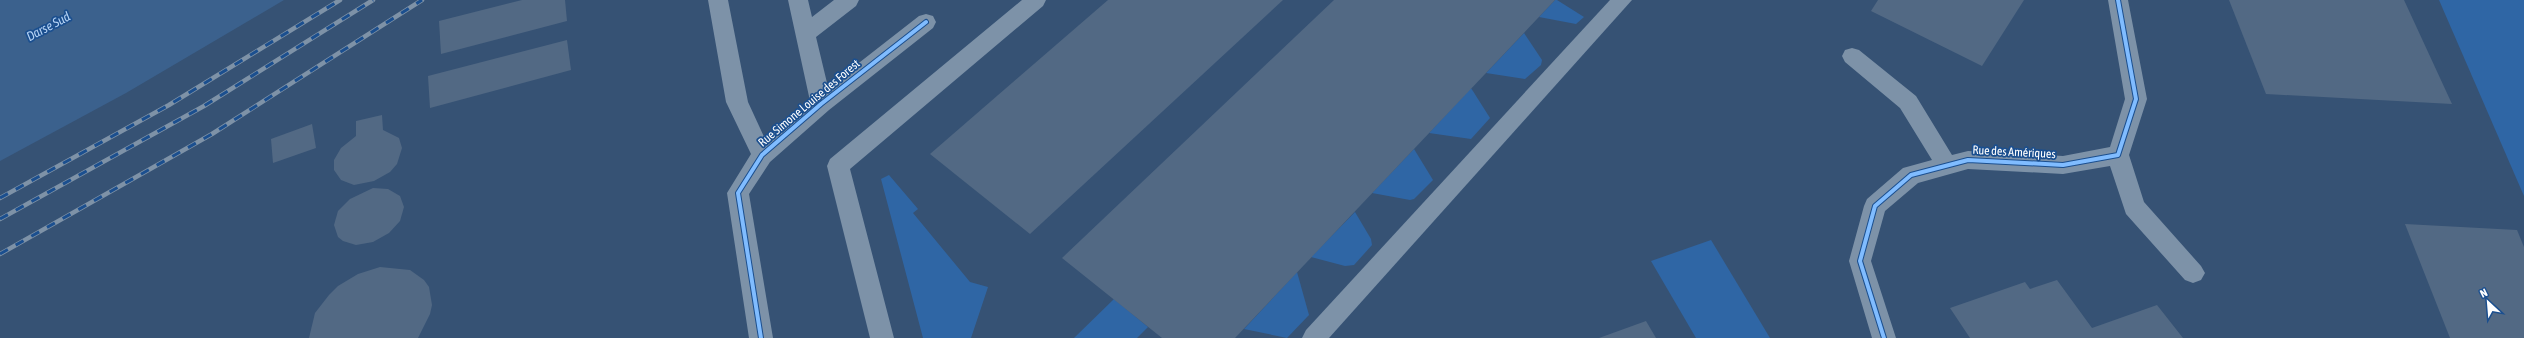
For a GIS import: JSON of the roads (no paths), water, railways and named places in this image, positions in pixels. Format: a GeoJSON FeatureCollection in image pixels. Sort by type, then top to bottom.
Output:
{"type":"FeatureCollection","features":[{"type":"Feature","properties":{"kind":"street"},"geometry":{"type":"LineString","coordinates":[[718,0],[737,102],[762,155]]}},
{"type":"Feature","properties":{"kind":"street"},"geometry":{"type":"LineString","coordinates":[[798,0],[821,104]]}},
{"type":"Feature","properties":{"kind":"street"},"geometry":{"type":"LineString","coordinates":[[805,34],[849,0]]}},
{"type":"Feature","properties":{"kind":"street"},"geometry":{"type":"LineString","coordinates":[[882,338],[838,166],[1036,0]]}},
{"type":"Feature","properties":{"kind":"street"},"geometry":{"type":"LineString","coordinates":[[1314,338],[1622,0]]}},
{"type":"Feature","properties":{"kind":"street"},"geometry":{"type":"LineString","coordinates":[[2118,0],[2136,99],[2118,155],[2134,207],[2193,273]]}},
{"type":"Feature","properties":{"kind":"street","name":"Rue Simone Louise des Forest"},"geometry":{"type":"LineString","coordinates":[[761,338],[738,194],[762,155],[821,104],[926,22]]}},
{"type":"Feature","properties":{"kind":"street"},"geometry":{"type":"LineString","coordinates":[[1852,56],[1908,102],[1947,166]]}},
{"type":"Feature","properties":{"kind":"street","name":"Rue des Amériques"},"geometry":{"type":"LineString","coordinates":[[1884,338],[1860,261],[1875,206],[1911,175],[1968,160],[2063,165],[2118,155]]}},
{"type":"Feature","properties":{"kind":"water","name":"Darse Sud"},"geometry":{"type":"Polygon","coordinates":[[[0,0],[284,0],[126,93],[0,161],[0,0]]]}},
{"type":"Feature","properties":{"kind":"railway"},"geometry":{"type":"LineString","coordinates":[[0,198],[169,105],[340,0]]}},
{"type":"Feature","properties":{"kind":"railway"},"geometry":{"type":"LineString","coordinates":[[0,219],[204,106],[373,0]]}},
{"type":"Feature","properties":{"kind":"railway"},"geometry":{"type":"LineString","coordinates":[[0,254],[212,134],[422,0]]}}]}
